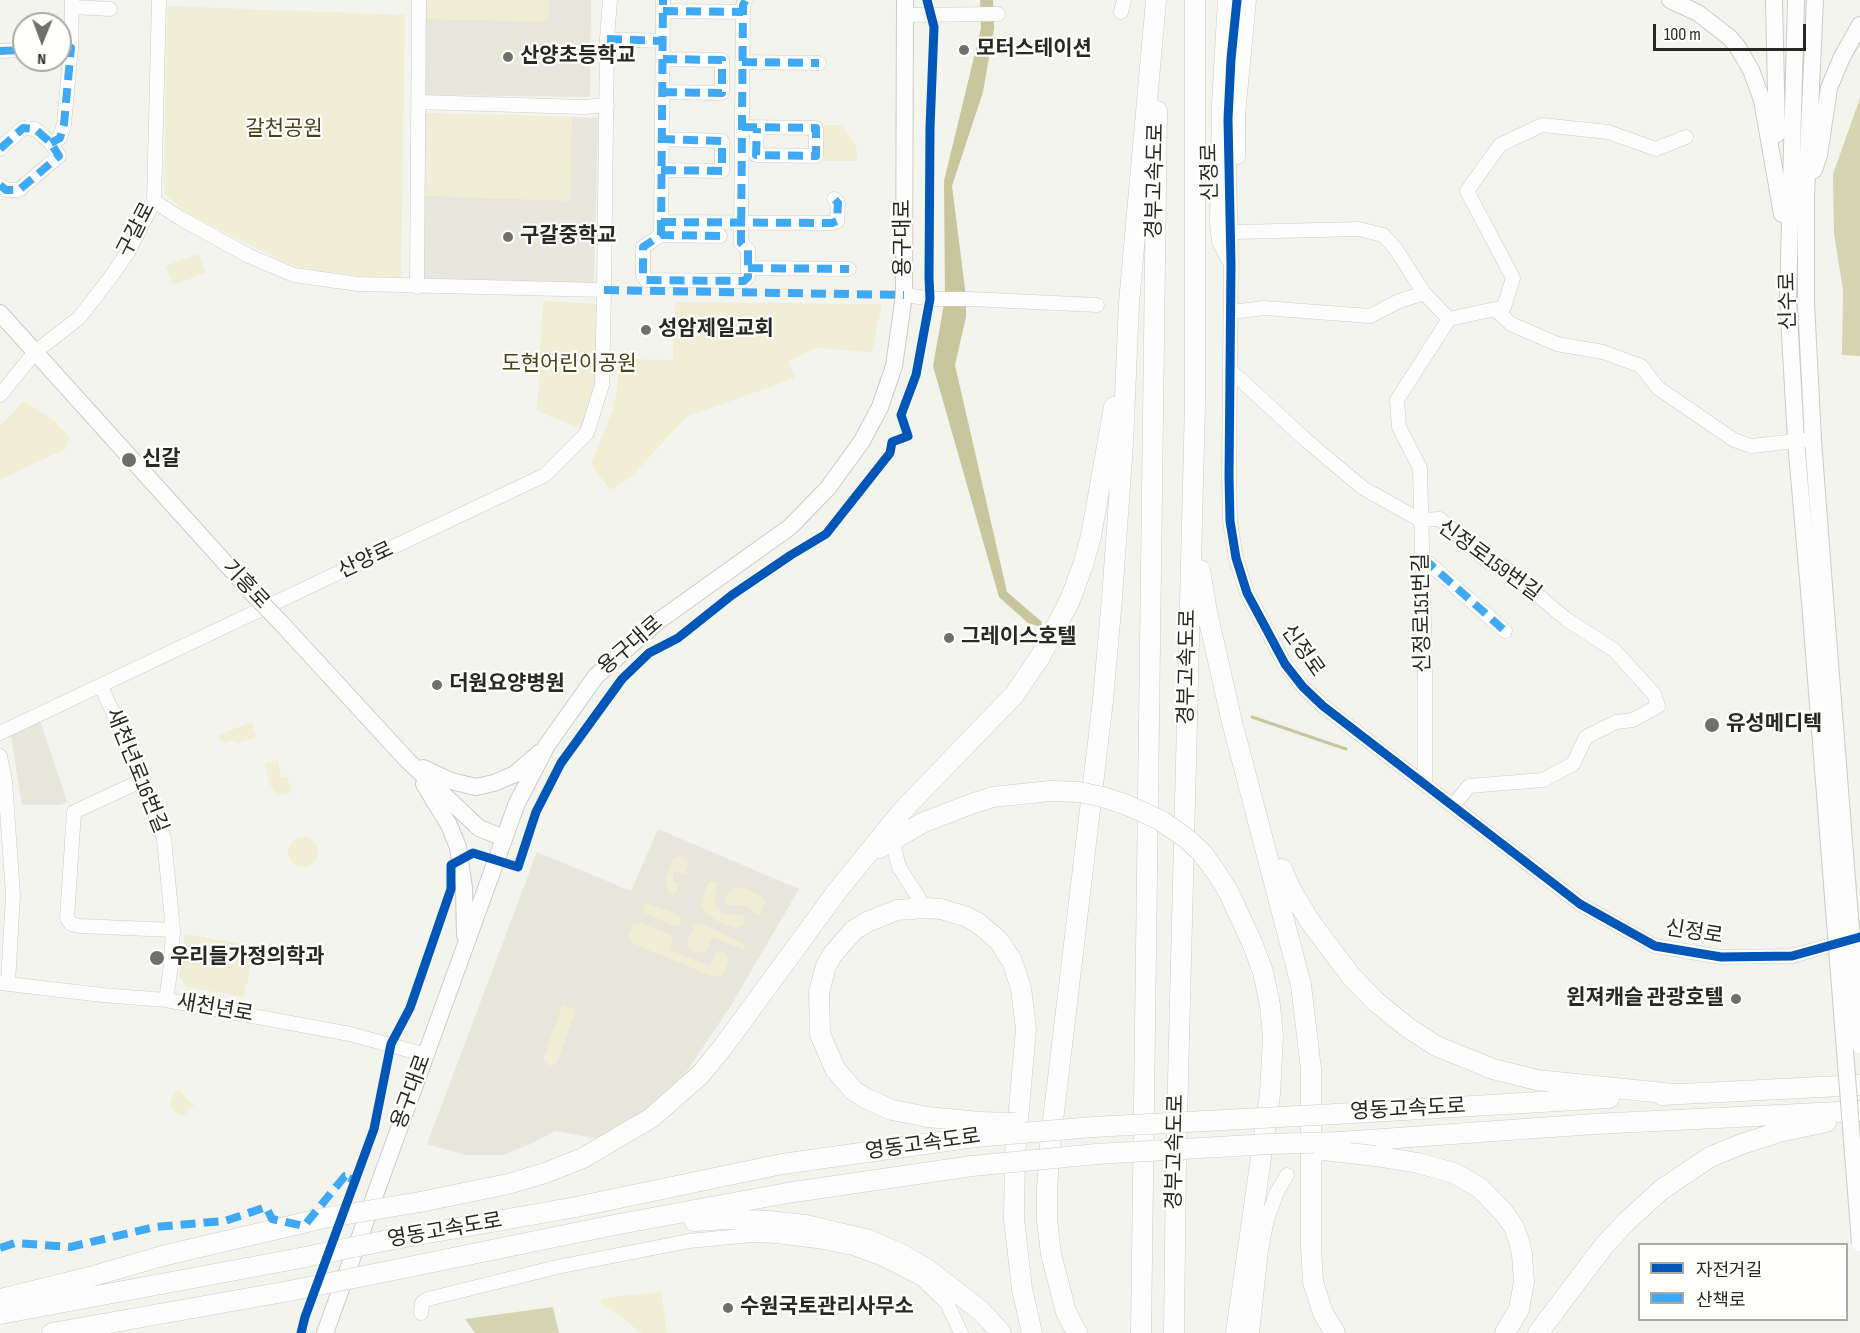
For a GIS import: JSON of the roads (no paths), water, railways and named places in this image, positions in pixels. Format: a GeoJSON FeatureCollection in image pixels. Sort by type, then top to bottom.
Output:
{"type":"FeatureCollection","features":[{"type":"Feature","properties":{"kind":"highway"},"geometry":{"type":"LineString","coordinates":[[0,1299],[324,1218],[420,1202],[508,1184],[545,1173],[583,1158],[651,1118],[700,1075],[838,890],[903,810],[1014,694],[1040,657],[1057,627],[1083,565],[1091,536],[1122,365],[1157,0]]}},
{"type":"Feature","properties":{"kind":"highway","name":"경부고속도로"},"geometry":{"type":"LineString","coordinates":[[1141,1333],[1157,0]]}},
{"type":"Feature","properties":{"kind":"highway","name":"경부고속도로"},"geometry":{"type":"LineString","coordinates":[[1174,1333],[1176,1160],[1195,403],[1195,0]]}},
{"type":"Feature","properties":{"kind":"highway"},"geometry":{"type":"LineString","coordinates":[[1077,1333],[1066,1312],[1051,1254],[1047,1220],[1047,1189],[1112,598],[1123,444],[1129,303]]}},
{"type":"Feature","properties":{"kind":"highway"},"geometry":{"type":"LineString","coordinates":[[1193,472],[1198,553],[1207,612],[1230,712],[1294,952],[1305,1004],[1311,1069],[1312,1266],[1318,1299],[1335,1333]]}},
{"type":"Feature","properties":{"kind":"highway"},"geometry":{"type":"LineString","coordinates":[[1249,783],[1291,891],[1311,923],[1351,976],[1375,1001],[1407,1027],[1436,1046],[1493,1069],[1537,1080],[1674,1094]]}},
{"type":"Feature","properties":{"kind":"highway"},"geometry":{"type":"LineString","coordinates":[[838,890],[858,866],[892,840],[922,823],[971,804],[1011,795],[1050,791],[1079,792],[1126,805],[1160,820],[1186,838],[1202,854],[1229,893],[1253,945],[1263,972],[1270,1005],[1273,1037],[1270,1094],[1236,1333]]}},
{"type":"Feature","properties":{"kind":"highway"},"geometry":{"type":"LineString","coordinates":[[977,1129],[892,1110],[853,1090],[835,1069],[820,1034],[818,1006],[822,979],[832,955],[854,930],[897,910],[925,908],[953,912],[967,917],[989,931],[1007,951],[1019,981],[1026,1029],[1014,1164],[1014,1219],[1022,1289],[1032,1333]]}},
{"type":"Feature","properties":{"kind":"highway","name":"영동고속도로"},"geometry":{"type":"LineString","coordinates":[[0,1314],[576,1207],[782,1164],[977,1129],[1093,1127],[1860,1085]]}},
{"type":"Feature","properties":{"kind":"highway","name":"영동고속도로"},"geometry":{"type":"LineString","coordinates":[[52,1333],[289,1291],[614,1225],[787,1193],[972,1166],[1097,1154],[1340,1142],[1594,1124],[1860,1111]]}},
{"type":"Feature","properties":{"kind":"highway"},"geometry":{"type":"LineString","coordinates":[[1538,1333],[1603,1247],[1642,1207],[1685,1173],[1710,1157],[1739,1145],[1779,1132],[1860,1116]]}},
{"type":"Feature","properties":{"kind":"highway"},"geometry":{"type":"LineString","coordinates":[[1270,1144],[1418,1163],[1454,1173],[1480,1188],[1514,1227],[1522,1254],[1524,1282],[1519,1309],[1505,1333]]}},
{"type":"Feature","properties":{"kind":"highway"},"geometry":{"type":"LineString","coordinates":[[614,1225],[738,1219],[806,1225],[869,1240],[927,1269],[981,1311],[1001,1333]]}},
{"type":"Feature","properties":{"kind":"main road"},"geometry":{"type":"LineString","coordinates":[[1670,0],[1698,13],[1723,32],[1737,46],[1751,70],[1762,100],[1780,199]]}},
{"type":"Feature","properties":{"kind":"main road"},"geometry":{"type":"LineString","coordinates":[[1774,0],[1780,199],[1788,298]]}},
{"type":"Feature","properties":{"kind":"main road","name":"신수로"},"geometry":{"type":"LineString","coordinates":[[1796,0],[1788,298],[1804,441],[1818,601]]}},
{"type":"Feature","properties":{"kind":"main road","name":"신수로"},"geometry":{"type":"LineString","coordinates":[[1804,441],[1806,197],[1815,0]]}},
{"type":"Feature","properties":{"kind":"main road","name":"용구대로"},"geometry":{"type":"LineString","coordinates":[[325,1333],[517,803],[547,745],[596,676],[657,622],[790,527],[828,488],[862,441],[880,407],[894,366],[904,295],[905,7]]}},
{"type":"Feature","properties":{"kind":"main road"},"geometry":{"type":"LineString","coordinates":[[1806,197],[1819,155],[1829,88],[1842,57],[1860,25]]}},
{"type":"Feature","properties":{"kind":"main road","name":"기흥로"},"geometry":{"type":"LineString","coordinates":[[0,313],[255,596],[408,761],[479,828],[504,838]]}},
{"type":"Feature","properties":{"kind":"main road"},"geometry":{"type":"LineString","coordinates":[[1818,601],[1860,1045]]}},
{"type":"Feature","properties":{"kind":"main road"},"geometry":{"type":"LineString","coordinates":[[1818,601],[1860,1243]]}},
{"type":"Feature","properties":{"kind":"main road"},"geometry":{"type":"LineString","coordinates":[[408,761],[451,781],[476,787],[494,783],[515,774],[547,745]]}},
{"type":"Feature","properties":{"kind":"main road"},"geometry":{"type":"LineString","coordinates":[[408,761],[449,825],[458,847],[466,915],[464,948]]}},
{"type":"Feature","properties":{"kind":"street","name":"구갈로"},"geometry":{"type":"LineString","coordinates":[[0,395],[35,352],[79,318],[128,252],[154,201],[159,0]]}},
{"type":"Feature","properties":{"kind":"street"},"geometry":{"type":"LineString","coordinates":[[417,287],[419,0]]}},
{"type":"Feature","properties":{"kind":"street","name":"산양로"},"geometry":{"type":"LineString","coordinates":[[0,733],[545,476],[587,433],[602,385],[610,0]]}},
{"type":"Feature","properties":{"kind":"street"},"geometry":{"type":"LineString","coordinates":[[1226,0],[1220,72],[1217,222],[1219,242],[1231,264]]}},
{"type":"Feature","properties":{"kind":"street","name":"신정로"},"geometry":{"type":"LineString","coordinates":[[1237,0],[1228,119],[1231,264],[1230,521],[1236,558],[1247,593],[1285,664],[1303,687],[1323,706],[1580,904],[1655,946],[1721,957],[1792,956],[1860,937]]}},
{"type":"Feature","properties":{"kind":"street"},"geometry":{"type":"LineString","coordinates":[[1231,264],[1237,232],[1238,115],[1249,0]]}},
{"type":"Feature","properties":{"kind":"street"},"geometry":{"type":"LineString","coordinates":[[72,3],[110,9]]}},
{"type":"Feature","properties":{"kind":"street"},"geometry":{"type":"LineString","coordinates":[[661,228],[663,6],[744,6],[742,62],[742,128],[741,222],[741,243],[748,250],[748,276],[744,281],[646,280],[643,275],[643,247],[661,228],[741,222],[832,223],[837,221],[838,203],[834,199]]}},
{"type":"Feature","properties":{"kind":"street"},"geometry":{"type":"LineString","coordinates":[[905,7],[999,14]]}},
{"type":"Feature","properties":{"kind":"street"},"geometry":{"type":"LineString","coordinates":[[608,39],[663,41]]}},
{"type":"Feature","properties":{"kind":"street"},"geometry":{"type":"LineString","coordinates":[[662,92],[722,93],[723,60],[663,59]]}},
{"type":"Feature","properties":{"kind":"street"},"geometry":{"type":"LineString","coordinates":[[742,62],[819,63]]}},
{"type":"Feature","properties":{"kind":"street"},"geometry":{"type":"LineString","coordinates":[[51,143],[60,138],[64,124],[65,72]]}},
{"type":"Feature","properties":{"kind":"street"},"geometry":{"type":"LineString","coordinates":[[418,102],[584,107],[607,105]]}},
{"type":"Feature","properties":{"kind":"street"},"geometry":{"type":"LineString","coordinates":[[1237,232],[1359,229],[1383,235],[1395,248],[1424,292],[1449,319],[1504,307],[1513,278],[1467,191],[1500,146],[1542,125],[1608,132],[1656,149],[1686,137]]}},
{"type":"Feature","properties":{"kind":"street"},"geometry":{"type":"LineString","coordinates":[[0,149],[24,128],[35,129],[51,143],[60,156],[19,190],[6,190],[0,186]]}},
{"type":"Feature","properties":{"kind":"street"},"geometry":{"type":"LineString","coordinates":[[742,128],[757,128],[816,128],[816,156],[756,155],[757,128]]}},
{"type":"Feature","properties":{"kind":"street"},"geometry":{"type":"LineString","coordinates":[[661,170],[722,171],[722,141],[662,140]]}},
{"type":"Feature","properties":{"kind":"street"},"geometry":{"type":"LineString","coordinates":[[154,201],[249,256],[294,275],[358,284],[417,287],[604,290]]}},
{"type":"Feature","properties":{"kind":"street"},"geometry":{"type":"LineString","coordinates":[[661,228],[720,236]]}},
{"type":"Feature","properties":{"kind":"street"},"geometry":{"type":"LineString","coordinates":[[748,268],[849,269]]}},
{"type":"Feature","properties":{"kind":"street"},"geometry":{"type":"LineString","coordinates":[[1231,312],[1264,308],[1371,316],[1390,308],[1399,301],[1424,292]]}},
{"type":"Feature","properties":{"kind":"street"},"geometry":{"type":"LineString","coordinates":[[904,295],[935,299],[1096,305]]}},
{"type":"Feature","properties":{"kind":"street"},"geometry":{"type":"LineString","coordinates":[[1496,309],[1511,324],[1557,344],[1603,352],[1641,366],[1658,388],[1734,440],[1751,446],[1804,441]]}},
{"type":"Feature","properties":{"kind":"street","name":"신정로151번길"},"geometry":{"type":"LineString","coordinates":[[1425,784],[1420,468],[1400,427],[1397,400],[1449,319]]}},
{"type":"Feature","properties":{"kind":"street","name":"신정로159번길"},"geometry":{"type":"LineString","coordinates":[[1230,370],[1307,441],[1363,488],[1420,520],[1440,519],[1490,563],[1503,566],[1566,619],[1614,650],[1654,694],[1658,706],[1633,720],[1616,722],[1586,737],[1574,764],[1543,780],[1469,786],[1453,806]]}},
{"type":"Feature","properties":{"kind":"street"},"geometry":{"type":"LineString","coordinates":[[1423,558],[1505,631]]}},
{"type":"Feature","properties":{"kind":"street","name":"새천년로16번길"},"geometry":{"type":"LineString","coordinates":[[101,686],[143,780],[164,838],[173,930],[166,1000]]}},
{"type":"Feature","properties":{"kind":"street"},"geometry":{"type":"LineString","coordinates":[[0,756],[5,781],[13,895],[4,983]]}},
{"type":"Feature","properties":{"kind":"street"},"geometry":{"type":"LineString","coordinates":[[143,780],[74,812],[67,918],[71,924],[80,926],[173,930]]}},
{"type":"Feature","properties":{"kind":"street"},"geometry":{"type":"LineString","coordinates":[[892,840],[899,867],[925,908]]}},
{"type":"Feature","properties":{"kind":"street","name":"새천년로"},"geometry":{"type":"LineString","coordinates":[[4,983],[166,1000],[350,1034],[426,1055]]}},
{"type":"Feature","properties":{"kind":"street"},"geometry":{"type":"LineString","coordinates":[[1252,1333],[1261,1250],[1277,1192],[1287,1175]]}},
{"type":"Feature","properties":{"kind":"street"},"geometry":{"type":"LineString","coordinates":[[421,1313],[422,1303],[428,1299],[557,1267],[689,1241],[752,1235],[818,1241],[853,1248],[893,1264],[922,1280],[947,1303],[961,1333]]}},
{"type":"Feature","properties":{"kind":"waterway"},"geometry":{"type":"LineString","coordinates":[[1252,717],[1346,749]]}},
{"type":"Feature","properties":{"kind":"place","name":"모터스테이션"},"geometry":{"type":"Point","coordinates":[964,50]}},
{"type":"Feature","properties":{"kind":"place","name":"산양초등학교"},"geometry":{"type":"Point","coordinates":[508,57]}},
{"type":"Feature","properties":{"kind":"place","name":"구갈중학교"},"geometry":{"type":"Point","coordinates":[508,237]}},
{"type":"Feature","properties":{"kind":"place","name":"성암제일교회"},"geometry":{"type":"Point","coordinates":[646,330]}},
{"type":"Feature","properties":{"kind":"place","name":"신갈"},"geometry":{"type":"Point","coordinates":[129,460]}},
{"type":"Feature","properties":{"kind":"place","name":"그레이스호텔"},"geometry":{"type":"Point","coordinates":[949,638]}},
{"type":"Feature","properties":{"kind":"place","name":"더원요양병원"},"geometry":{"type":"Point","coordinates":[437,685]}},
{"type":"Feature","properties":{"kind":"place","name":"유성메디텍"},"geometry":{"type":"Point","coordinates":[1712,725]}},
{"type":"Feature","properties":{"kind":"place","name":"우리들가정의학과"},"geometry":{"type":"Point","coordinates":[157,958]}},
{"type":"Feature","properties":{"kind":"place","name":"윈져캐슬 관광호텔"},"geometry":{"type":"Point","coordinates":[1736,999]}},
{"type":"Feature","properties":{"kind":"place","name":"수원국토관리사무소"},"geometry":{"type":"Point","coordinates":[728,1308]}},
{"type":"Feature","properties":{"kind":"park label","name":"갈천공원"},"geometry":{"type":"Point","coordinates":[284,130]}},
{"type":"Feature","properties":{"kind":"park label","name":"도현어린이공원"},"geometry":{"type":"Point","coordinates":[569,365]}}]}
